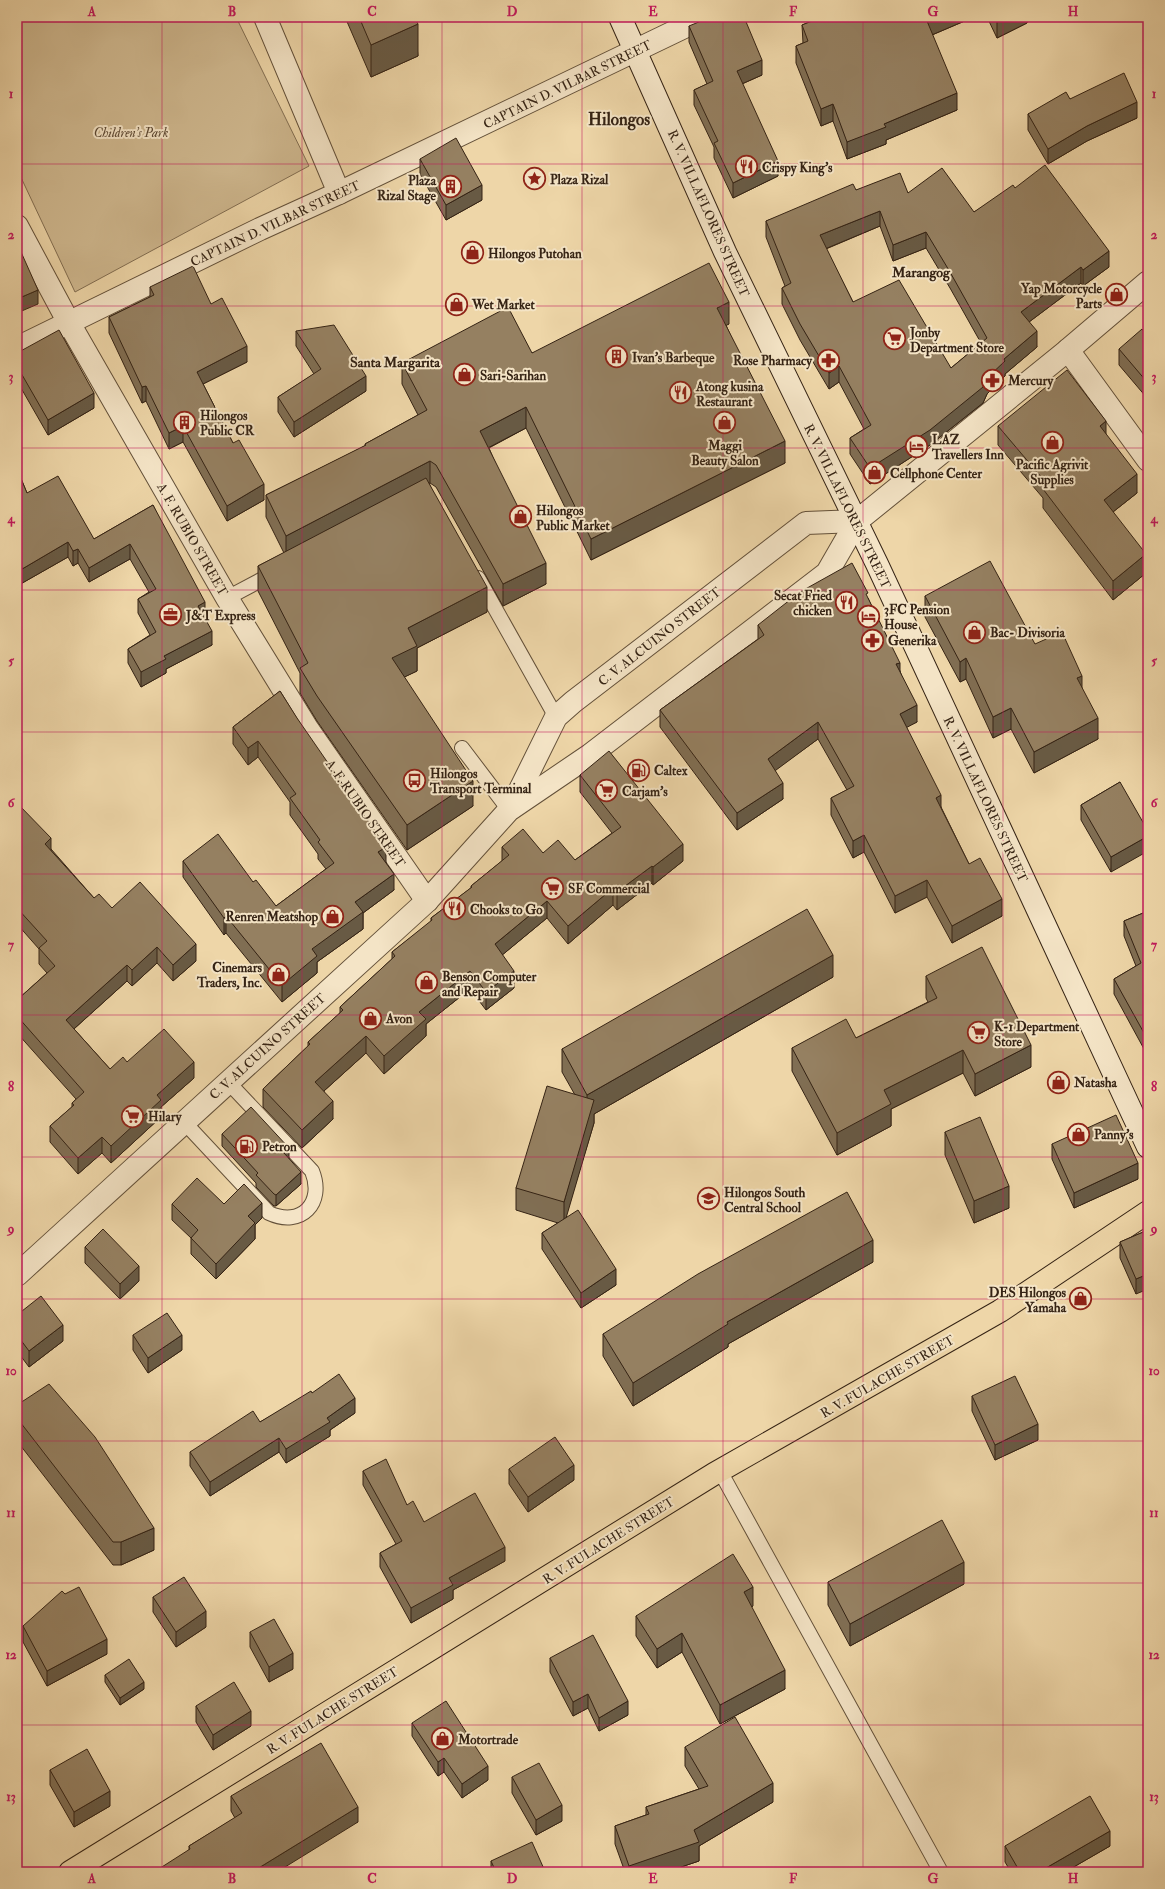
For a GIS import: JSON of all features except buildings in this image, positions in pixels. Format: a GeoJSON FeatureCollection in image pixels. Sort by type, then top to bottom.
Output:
{"type":"FeatureCollection","features":[{"type":"Feature","properties":{"kind":"main road","name":"R. V. FULACHE STREET"},"geometry":{"type":"LineString","coordinates":[[70,1872],[720,1470],[1000,1311],[1148,1212]]}},
{"type":"Feature","properties":{"kind":"street"},"geometry":{"type":"LineString","coordinates":[[265,17],[339,193]]}},
{"type":"Feature","properties":{"kind":"street","name":"R. V. VILLAFLORES STREET"},"geometry":{"type":"LineString","coordinates":[[620,17],[725,252],[857,522],[1148,1147]]}},
{"type":"Feature","properties":{"kind":"street","name":"CAPTAIN D. VILBAR STREET"},"geometry":{"type":"LineString","coordinates":[[17,348],[260,229],[339,193],[706,17]]}},
{"type":"Feature","properties":{"kind":"street","name":"A. F. RUBIO STREET"},"geometry":{"type":"LineString","coordinates":[[17,226],[69,323],[227,598],[307,728],[427,901]]}},
{"type":"Feature","properties":{"kind":"street","name":"C. V. ALCUINO STREET"},"geometry":{"type":"LineString","coordinates":[[17,1275],[427,901],[509,810],[590,755],[827,573],[857,522],[1068,350],[1148,282]]}},
{"type":"Feature","properties":{"kind":"street"},"geometry":{"type":"LineString","coordinates":[[1068,350],[1148,460]]}},
{"type":"Feature","properties":{"kind":"street","name":"C. V. ALCUINO STREET"},"geometry":{"type":"LineString","coordinates":[[509,810],[556,717],[573,702],[806,523],[857,522]]}},
{"type":"Feature","properties":{"kind":"lane"},"geometry":{"type":"LineString","coordinates":[[227,598],[290,565]]}},
{"type":"Feature","properties":{"kind":"lane"},"geometry":{"type":"LineString","coordinates":[[472,567],[556,717]]}},
{"type":"Feature","properties":{"kind":"lane"},"geometry":{"type":"LineString","coordinates":[[462,748],[509,810]]}},
{"type":"Feature","properties":{"kind":"lane"},"geometry":{"type":"LineString","coordinates":[[184,1122],[269,1213],[279,1218],[290,1218],[300,1215],[308,1209],[314,1201],[317,1191],[316,1180],[312,1171],[228,1082]]}},
{"type":"Feature","properties":{"kind":"lane"},"geometry":{"type":"LineString","coordinates":[[720,1470],[941,1872]]}},
{"type":"Feature","properties":{"kind":"green space","name":"Children's Park"},"geometry":{"type":"Polygon","coordinates":[[[17,17],[236,17],[309,166],[75,292],[17,169],[17,17]]]}},
{"type":"Feature","properties":{"kind":"place","name":"Crispy King's"},"geometry":{"type":"Point","coordinates":[746,167]}},
{"type":"Feature","properties":{"kind":"place","name":"Plaza Rizal"},"geometry":{"type":"Point","coordinates":[535,179]}},
{"type":"Feature","properties":{"kind":"place","name":"Plaza Rizal Stage"},"geometry":{"type":"Point","coordinates":[451,187]}},
{"type":"Feature","properties":{"kind":"place","name":"Hilongos Putohan"},"geometry":{"type":"Point","coordinates":[473,253]}},
{"type":"Feature","properties":{"kind":"place","name":"Yap Motorcycle Parts"},"geometry":{"type":"Point","coordinates":[1117,295]}},
{"type":"Feature","properties":{"kind":"place","name":"Wet Market"},"geometry":{"type":"Point","coordinates":[457,304]}},
{"type":"Feature","properties":{"kind":"place","name":"Jonby Department Store"},"geometry":{"type":"Point","coordinates":[895,339]}},
{"type":"Feature","properties":{"kind":"place","name":"Ivan's Barbeque"},"geometry":{"type":"Point","coordinates":[617,357]}},
{"type":"Feature","properties":{"kind":"place","name":"Rose Pharmacy"},"geometry":{"type":"Point","coordinates":[828,360]}},
{"type":"Feature","properties":{"kind":"place","name":"Sari-Sarihan"},"geometry":{"type":"Point","coordinates":[465,375]}},
{"type":"Feature","properties":{"kind":"place","name":"Mercury"},"geometry":{"type":"Point","coordinates":[993,380]}},
{"type":"Feature","properties":{"kind":"place","name":"Atong kusina Restaurant"},"geometry":{"type":"Point","coordinates":[681,393]}},
{"type":"Feature","properties":{"kind":"place","name":"Hilongos Public CR"},"geometry":{"type":"Point","coordinates":[185,422]}},
{"type":"Feature","properties":{"kind":"place","name":"Maggi Beauty Salon"},"geometry":{"type":"Point","coordinates":[725,423]}},
{"type":"Feature","properties":{"kind":"place","name":"Pacific Agrivit Supplies"},"geometry":{"type":"Point","coordinates":[1052,442]}},
{"type":"Feature","properties":{"kind":"place","name":"LAZ Travellers Inn"},"geometry":{"type":"Point","coordinates":[917,446]}},
{"type":"Feature","properties":{"kind":"place","name":"Cellphone Center"},"geometry":{"type":"Point","coordinates":[874,473]}},
{"type":"Feature","properties":{"kind":"place","name":"Hilongos Public Market"},"geometry":{"type":"Point","coordinates":[521,517]}},
{"type":"Feature","properties":{"kind":"place","name":"Secat Fried chicken"},"geometry":{"type":"Point","coordinates":[847,602]}},
{"type":"Feature","properties":{"kind":"place","name":"J&T Express"},"geometry":{"type":"Point","coordinates":[171,615]}},
{"type":"Feature","properties":{"kind":"place","name":"3FC Pension House"},"geometry":{"type":"Point","coordinates":[869,616]}},
{"type":"Feature","properties":{"kind":"place","name":"Bac- Divisoria"},"geometry":{"type":"Point","coordinates":[975,632]}},
{"type":"Feature","properties":{"kind":"place","name":"Generika"},"geometry":{"type":"Point","coordinates":[873,640]}},
{"type":"Feature","properties":{"kind":"place","name":"Caltex"},"geometry":{"type":"Point","coordinates":[639,770]}},
{"type":"Feature","properties":{"kind":"place","name":"Hilongos Transport Terminal"},"geometry":{"type":"Point","coordinates":[414,780]}},
{"type":"Feature","properties":{"kind":"place","name":"Carjam's"},"geometry":{"type":"Point","coordinates":[606,791]}},
{"type":"Feature","properties":{"kind":"place","name":"SF Commercial"},"geometry":{"type":"Point","coordinates":[552,888]}},
{"type":"Feature","properties":{"kind":"place","name":"Chooks to Go"},"geometry":{"type":"Point","coordinates":[454,909]}},
{"type":"Feature","properties":{"kind":"place","name":"Renren Meatshop"},"geometry":{"type":"Point","coordinates":[333,916]}},
{"type":"Feature","properties":{"kind":"place","name":"Cinemars Traders, Inc."},"geometry":{"type":"Point","coordinates":[278,974]}},
{"type":"Feature","properties":{"kind":"place","name":"Benson Computer and Repair"},"geometry":{"type":"Point","coordinates":[426,983]}},
{"type":"Feature","properties":{"kind":"place","name":"Avon"},"geometry":{"type":"Point","coordinates":[370,1018]}},
{"type":"Feature","properties":{"kind":"place","name":"K-1 Department Store"},"geometry":{"type":"Point","coordinates":[979,1033]}},
{"type":"Feature","properties":{"kind":"place","name":"Natasha"},"geometry":{"type":"Point","coordinates":[1058,1082]}},
{"type":"Feature","properties":{"kind":"place","name":"Hilary"},"geometry":{"type":"Point","coordinates":[132,1116]}},
{"type":"Feature","properties":{"kind":"place","name":"Panny's"},"geometry":{"type":"Point","coordinates":[1078,1134]}},
{"type":"Feature","properties":{"kind":"place","name":"Petron"},"geometry":{"type":"Point","coordinates":[246,1146]}},
{"type":"Feature","properties":{"kind":"place","name":"Hilongos South Central School"},"geometry":{"type":"Point","coordinates":[708,1199]}},
{"type":"Feature","properties":{"kind":"place","name":"DES Hilongos Yamaha"},"geometry":{"type":"Point","coordinates":[1081,1299]}},
{"type":"Feature","properties":{"kind":"place","name":"Motortrade"},"geometry":{"type":"Point","coordinates":[443,1739]}},
{"type":"Feature","properties":{"kind":"district","name":"Hilongos"},"geometry":{"type":"Point","coordinates":[619,119]}},
{"type":"Feature","properties":{"kind":"district","name":"Marangog"},"geometry":{"type":"Point","coordinates":[921,272]}},
{"type":"Feature","properties":{"kind":"district","name":"Santa Margarita"},"geometry":{"type":"Point","coordinates":[395,362]}}]}
